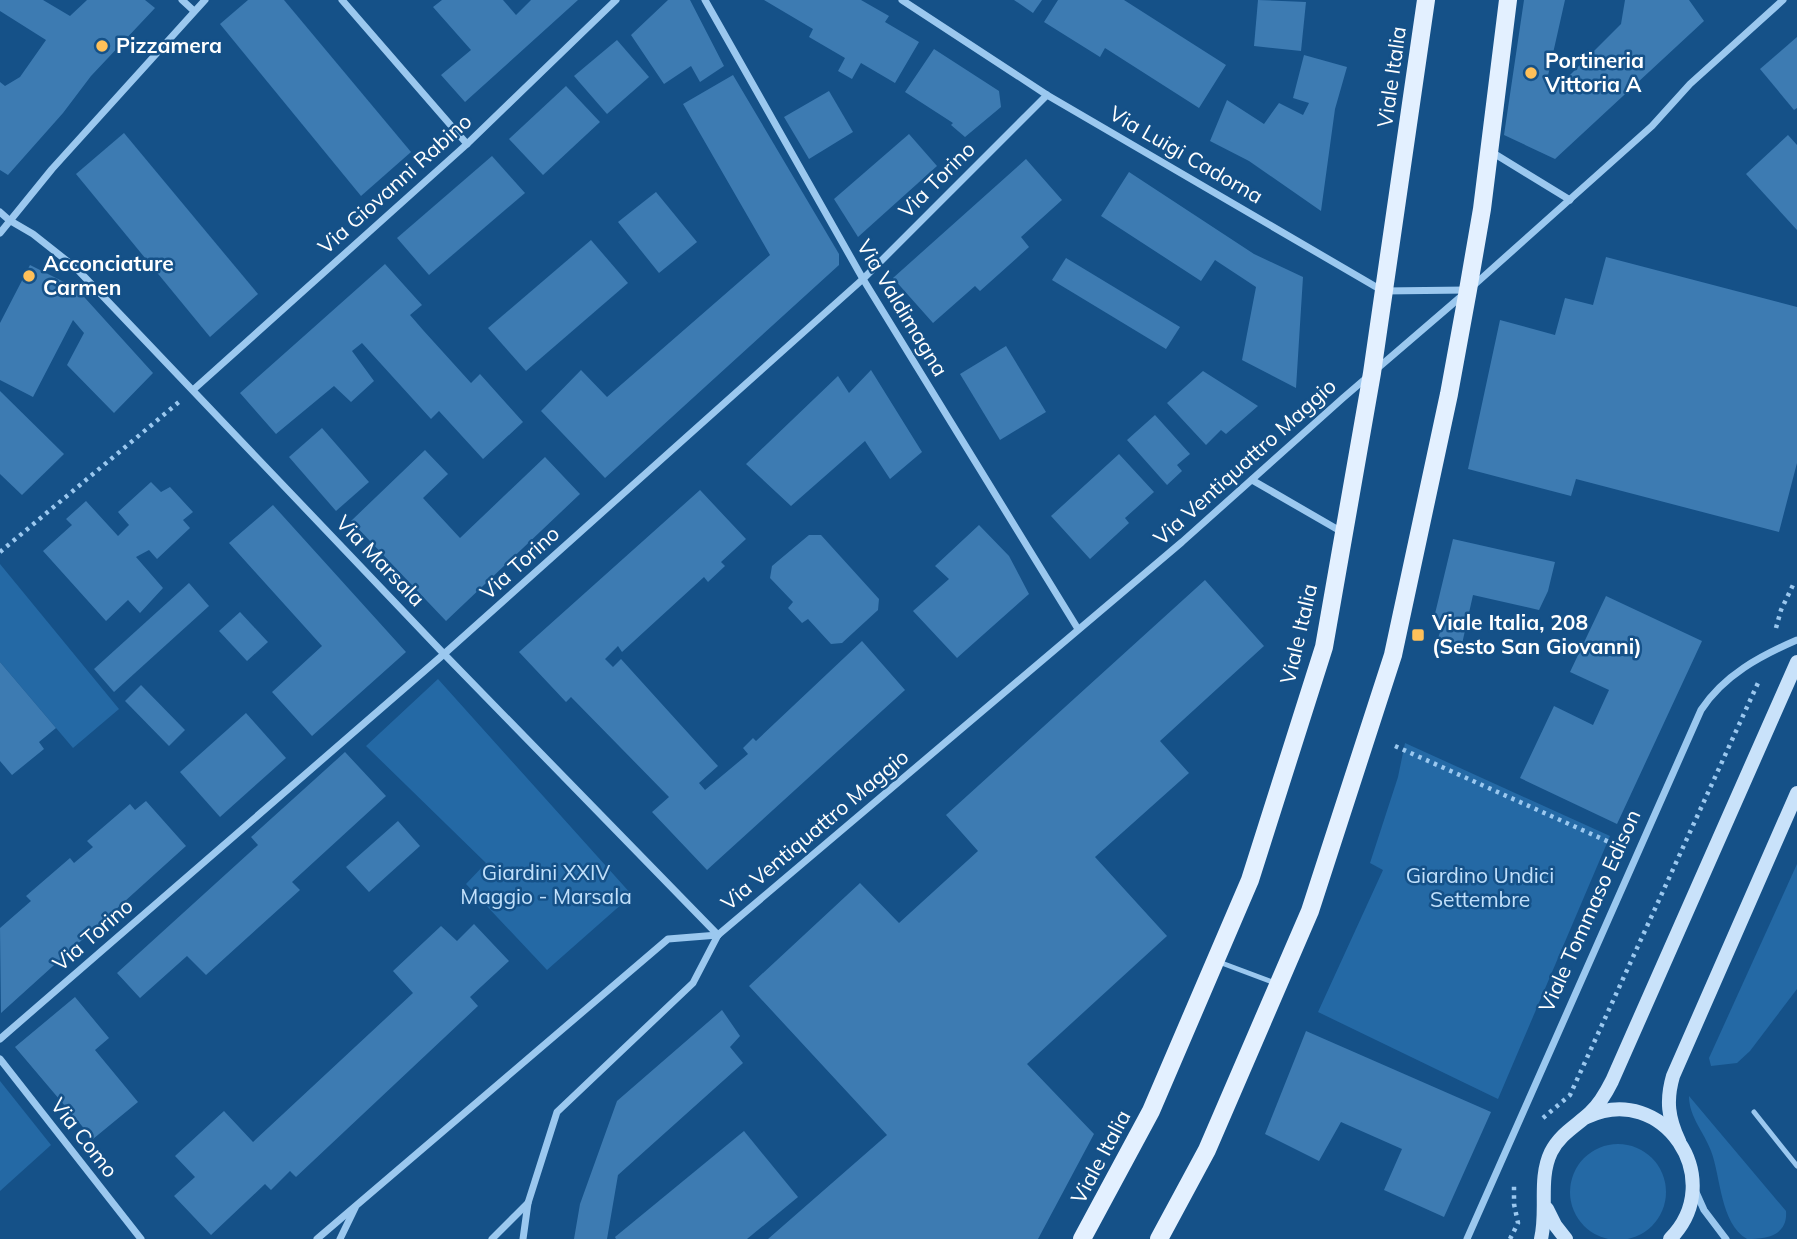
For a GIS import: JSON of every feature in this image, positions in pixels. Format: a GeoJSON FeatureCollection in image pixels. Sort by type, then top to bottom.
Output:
{"type":"FeatureCollection","features":[{"type":"Feature","properties":{"kind":"main road","name":"Viale Italia"},"geometry":{"type":"LineString","coordinates":[[1082,1239],[1151,1111],[1250,880],[1324,647],[1372,373],[1426,0]]}},
{"type":"Feature","properties":{"kind":"main road"},"geometry":{"type":"LineString","coordinates":[[1159,1239],[1207,1150],[1310,911],[1393,655],[1449,394],[1468,290],[1508,0]]}},
{"type":"Feature","properties":{"kind":"street"},"geometry":{"type":"LineString","coordinates":[[182,0],[194,11]]}},
{"type":"Feature","properties":{"kind":"street"},"geometry":{"type":"LineString","coordinates":[[0,233],[205,0]]}},
{"type":"Feature","properties":{"kind":"street"},"geometry":{"type":"LineString","coordinates":[[342,0],[467,144]]}},
{"type":"Feature","properties":{"kind":"street","name":"Via Giovanni Rabino"},"geometry":{"type":"LineString","coordinates":[[193,390],[467,144],[616,0]]}},
{"type":"Feature","properties":{"kind":"street","name":"Via Valdimagna"},"geometry":{"type":"LineString","coordinates":[[705,0],[863,279],[1079,629]]}},
{"type":"Feature","properties":{"kind":"street","name":"Via Luigi Cadorna"},"geometry":{"type":"LineString","coordinates":[[902,0],[1047,95],[1383,291]]}},
{"type":"Feature","properties":{"kind":"street","name":"Via Ventiquattro Maggio"},"geometry":{"type":"LineString","coordinates":[[492,1239],[528,1203],[557,1112],[693,983],[718,935],[1252,480],[1652,126],[1690,84],[1783,0]]}},
{"type":"Feature","properties":{"kind":"street","name":"Via Torino"},"geometry":{"type":"LineString","coordinates":[[0,1039],[444,654],[863,279],[1047,95]]}},
{"type":"Feature","properties":{"kind":"street"},"geometry":{"type":"LineString","coordinates":[[1489,151],[1570,200]]}},
{"type":"Feature","properties":{"kind":"street","name":"Via Marsala"},"geometry":{"type":"LineString","coordinates":[[0,212],[76,268],[444,654],[718,935]]}},
{"type":"Feature","properties":{"kind":"street"},"geometry":{"type":"LineString","coordinates":[[1383,291],[1468,290]]}},
{"type":"Feature","properties":{"kind":"street"},"geometry":{"type":"LineString","coordinates":[[1252,480],[1344,533]]}},
{"type":"Feature","properties":{"kind":"street","name":"Viale Tommaso Edison"},"geometry":{"type":"LineString","coordinates":[[1468,1239],[1701,710],[1727,679],[1768,652],[1797,640]]}},
{"type":"Feature","properties":{"kind":"street"},"geometry":{"type":"LineString","coordinates":[[1541,1239],[1545,1200],[1544,1174],[1550,1153],[1563,1135],[1595,1108],[1612,1081],[1797,662]]}},
{"type":"Feature","properties":{"kind":"street"},"geometry":{"type":"LineString","coordinates":[[1726,1239],[1699,1202],[1689,1161],[1678,1141],[1669,1112],[1669,1095],[1673,1076],[1797,793]]}},
{"type":"Feature","properties":{"kind":"street","name":"Via Ventiquattro Maggio"},"geometry":{"type":"LineString","coordinates":[[317,1239],[668,939],[718,935]]}},
{"type":"Feature","properties":{"kind":"street","name":"Via Como"},"geometry":{"type":"LineString","coordinates":[[0,1059],[141,1239]]}},
{"type":"Feature","properties":{"kind":"street"},"geometry":{"type":"LineString","coordinates":[[1580,1121],[1604,1112],[1630,1111],[1656,1120],[1678,1141]]}},
{"type":"Feature","properties":{"kind":"street"},"geometry":{"type":"LineString","coordinates":[[1670,1239],[1688,1213],[1693,1178]]}},
{"type":"Feature","properties":{"kind":"street"},"geometry":{"type":"LineString","coordinates":[[1545,1200],[1552,1221],[1566,1239]]}},
{"type":"Feature","properties":{"kind":"street"},"geometry":{"type":"LineString","coordinates":[[523,1239],[528,1203]]}},
{"type":"Feature","properties":{"kind":"street","name":"Via Ventiquattro Maggio"},"geometry":{"type":"LineString","coordinates":[[340,1239],[356,1205]]}},
{"type":"Feature","properties":{"kind":"lane"},"geometry":{"type":"LineString","coordinates":[[1216,960],[1278,985]]}},
{"type":"Feature","properties":{"kind":"lane"},"geometry":{"type":"LineString","coordinates":[[1754,1112],[1797,1166]]}},
{"type":"Feature","properties":{"kind":"path"},"geometry":{"type":"LineString","coordinates":[[0,552],[193,390]]}},
{"type":"Feature","properties":{"kind":"path"},"geometry":{"type":"LineString","coordinates":[[1781,610],[1793,584]]}},
{"type":"Feature","properties":{"kind":"path"},"geometry":{"type":"LineString","coordinates":[[1603,1022],[1761,677]]}},
{"type":"Feature","properties":{"kind":"path"},"geometry":{"type":"LineString","coordinates":[[1395,746],[1618,846]]}},
{"type":"Feature","properties":{"kind":"green space"},"geometry":{"type":"Polygon","coordinates":[[[0,564],[119,709],[73,748],[0,662],[0,564]]]}},
{"type":"Feature","properties":{"kind":"green space","name":"Giardini XXIV Maggio - Marsala"},"geometry":{"type":"Polygon","coordinates":[[[438,679],[632,895],[547,970],[466,884],[486,863],[366,746],[438,679]]]}},
{"type":"Feature","properties":{"kind":"green space","name":"Giardino Undici Settembre"},"geometry":{"type":"Polygon","coordinates":[[[1405,743],[1610,836],[1498,1099],[1318,1012],[1383,870],[1370,863],[1398,777],[1405,743]]]}},
{"type":"Feature","properties":{"kind":"green space"},"geometry":{"type":"Polygon","coordinates":[[[1797,864],[1797,989],[1750,1051],[1737,1063],[1711,1066],[1709,1058],[1797,864]]]}},
{"type":"Feature","properties":{"kind":"green space"},"geometry":{"type":"Polygon","coordinates":[[[0,1081],[51,1145],[0,1191],[0,1081]]]}},
{"type":"Feature","properties":{"kind":"green space"},"geometry":{"type":"Polygon","coordinates":[[[1689,1096],[1786,1211],[1786,1219],[1780,1231],[1768,1237],[1747,1239],[1731,1222],[1711,1151],[1694,1118],[1689,1096]]]}},
{"type":"Feature","properties":{"kind":"green space"},"geometry":{"type":"Polygon","coordinates":[[[1618,1144],[1636,1148],[1652,1158],[1662,1174],[1666,1192],[1662,1210],[1652,1226],[1636,1236],[1618,1240],[1600,1236],[1584,1226],[1574,1210],[1570,1192],[1574,1174],[1584,1158],[1600,1148],[1618,1144]]]}},
{"type":"Feature","properties":{"kind":"building"},"geometry":{"type":"Polygon","coordinates":[[[0,0],[43,0],[70,16],[87,0],[145,0],[155,8],[91,76],[63,113],[8,175],[0,170],[0,82],[5,86],[20,77],[46,40],[0,11],[0,0]]]}},
{"type":"Feature","properties":{"kind":"building"},"geometry":{"type":"Polygon","coordinates":[[[248,0],[284,0],[411,152],[361,196],[220,24],[248,0]]]}},
{"type":"Feature","properties":{"kind":"building"},"geometry":{"type":"Polygon","coordinates":[[[442,0],[503,0],[516,15],[531,0],[578,0],[465,102],[441,75],[471,50],[433,7],[442,0]]]}},
{"type":"Feature","properties":{"kind":"building"},"geometry":{"type":"Polygon","coordinates":[[[668,0],[690,0],[724,66],[700,82],[691,66],[664,84],[631,35],[668,0]]]}},
{"type":"Feature","properties":{"kind":"building"},"geometry":{"type":"Polygon","coordinates":[[[764,0],[861,0],[889,16],[885,22],[919,42],[895,83],[861,63],[852,79],[838,71],[845,58],[809,37],[813,29],[764,0]]]}},
{"type":"Feature","properties":{"kind":"building"},"geometry":{"type":"Polygon","coordinates":[[[1014,0],[1042,0],[1033,13],[1014,0]]]}},
{"type":"Feature","properties":{"kind":"building"},"geometry":{"type":"Polygon","coordinates":[[[1058,0],[1124,0],[1226,65],[1199,108],[1105,48],[1100,57],[1044,22],[1058,0]]]}},
{"type":"Feature","properties":{"kind":"building"},"geometry":{"type":"Polygon","coordinates":[[[1258,0],[1306,2],[1301,51],[1254,46],[1258,0]]]}},
{"type":"Feature","properties":{"kind":"building"},"geometry":{"type":"Polygon","coordinates":[[[1524,0],[1565,0],[1547,80],[1561,84],[1621,24],[1625,0],[1689,0],[1704,21],[1555,159],[1504,135],[1524,0]]]}},
{"type":"Feature","properties":{"kind":"building"},"geometry":{"type":"Polygon","coordinates":[[[1797,37],[1797,108],[1794,110],[1760,69],[1797,37]]]}},
{"type":"Feature","properties":{"kind":"building"},"geometry":{"type":"Polygon","coordinates":[[[617,40],[649,77],[607,114],[574,76],[617,40]]]}},
{"type":"Feature","properties":{"kind":"building"},"geometry":{"type":"Polygon","coordinates":[[[934,49],[999,91],[1001,107],[965,137],[951,125],[953,123],[905,92],[934,49]]]}},
{"type":"Feature","properties":{"kind":"building"},"geometry":{"type":"Polygon","coordinates":[[[1304,55],[1347,67],[1335,109],[1321,211],[1249,161],[1210,141],[1227,100],[1264,124],[1279,103],[1303,115],[1309,103],[1293,98],[1304,55]]]}},
{"type":"Feature","properties":{"kind":"building"},"geometry":{"type":"Polygon","coordinates":[[[733,75],[839,254],[839,265],[605,478],[541,411],[581,370],[607,397],[770,255],[683,104],[733,75]]]}},
{"type":"Feature","properties":{"kind":"building"},"geometry":{"type":"Polygon","coordinates":[[[566,86],[600,122],[543,175],[509,139],[566,86]]]}},
{"type":"Feature","properties":{"kind":"building"},"geometry":{"type":"Polygon","coordinates":[[[829,91],[853,132],[809,159],[784,117],[829,91]]]}},
{"type":"Feature","properties":{"kind":"building"},"geometry":{"type":"Polygon","coordinates":[[[124,133],[258,294],[210,337],[76,174],[124,133]]]}},
{"type":"Feature","properties":{"kind":"building"},"geometry":{"type":"Polygon","coordinates":[[[909,134],[937,166],[858,237],[834,199],[909,134]]]}},
{"type":"Feature","properties":{"kind":"building"},"geometry":{"type":"Polygon","coordinates":[[[1788,135],[1797,145],[1797,230],[1746,174],[1788,135]]]}},
{"type":"Feature","properties":{"kind":"building"},"geometry":{"type":"Polygon","coordinates":[[[492,156],[525,193],[429,275],[397,238],[492,156]]]}},
{"type":"Feature","properties":{"kind":"building"},"geometry":{"type":"Polygon","coordinates":[[[1026,159],[1062,200],[1021,237],[1029,247],[980,291],[975,286],[933,323],[893,278],[1026,159]]]}},
{"type":"Feature","properties":{"kind":"building"},"geometry":{"type":"Polygon","coordinates":[[[1129,172],[1254,254],[1303,277],[1296,388],[1242,360],[1256,287],[1215,260],[1201,281],[1101,216],[1129,172]]]}},
{"type":"Feature","properties":{"kind":"building"},"geometry":{"type":"Polygon","coordinates":[[[656,192],[697,242],[659,273],[618,222],[656,192]]]}},
{"type":"Feature","properties":{"kind":"building"},"geometry":{"type":"Polygon","coordinates":[[[591,240],[628,283],[526,371],[488,328],[591,240]]]}},
{"type":"Feature","properties":{"kind":"building"},"geometry":{"type":"Polygon","coordinates":[[[1606,257],[1797,307],[1797,463],[1779,532],[1576,479],[1571,496],[1468,469],[1500,320],[1555,335],[1565,298],[1593,305],[1606,257]]]}},
{"type":"Feature","properties":{"kind":"building"},"geometry":{"type":"Polygon","coordinates":[[[1066,258],[1180,327],[1166,349],[1052,280],[1066,258]]]}},
{"type":"Feature","properties":{"kind":"building"},"geometry":{"type":"Polygon","coordinates":[[[385,264],[422,305],[410,315],[423,330],[471,383],[480,374],[523,422],[483,459],[439,411],[431,419],[362,343],[352,351],[374,381],[351,402],[334,386],[276,434],[240,393],[385,264]]]}},
{"type":"Feature","properties":{"kind":"building"},"geometry":{"type":"Polygon","coordinates":[[[30,265],[76,288],[153,373],[114,413],[67,365],[84,333],[73,320],[33,397],[0,380],[0,323],[30,265]]]}},
{"type":"Feature","properties":{"kind":"building"},"geometry":{"type":"Polygon","coordinates":[[[1006,346],[1046,412],[1000,440],[960,374],[1006,346]]]}},
{"type":"Feature","properties":{"kind":"building"},"geometry":{"type":"Polygon","coordinates":[[[871,370],[922,452],[890,479],[865,441],[791,506],[746,464],[838,376],[849,393],[871,370]]]}},
{"type":"Feature","properties":{"kind":"building"},"geometry":{"type":"Polygon","coordinates":[[[1203,371],[1258,406],[1226,434],[1221,430],[1206,445],[1167,403],[1203,371]]]}},
{"type":"Feature","properties":{"kind":"building"},"geometry":{"type":"Polygon","coordinates":[[[0,391],[64,454],[22,495],[0,474],[0,391]]]}},
{"type":"Feature","properties":{"kind":"building"},"geometry":{"type":"Polygon","coordinates":[[[1155,415],[1190,454],[1177,465],[1182,471],[1167,485],[1127,440],[1155,415]]]}},
{"type":"Feature","properties":{"kind":"building"},"geometry":{"type":"Polygon","coordinates":[[[322,428],[369,482],[336,511],[289,457],[322,428]]]}},
{"type":"Feature","properties":{"kind":"building"},"geometry":{"type":"Polygon","coordinates":[[[425,450],[448,474],[423,498],[460,538],[545,457],[580,494],[446,621],[351,521],[425,450]]]}},
{"type":"Feature","properties":{"kind":"building"},"geometry":{"type":"Polygon","coordinates":[[[1119,454],[1154,492],[1125,518],[1129,523],[1090,559],[1051,516],[1119,454]]]}},
{"type":"Feature","properties":{"kind":"building"},"geometry":{"type":"Polygon","coordinates":[[[151,482],[161,492],[170,487],[193,512],[183,520],[190,528],[157,559],[149,550],[136,557],[163,588],[140,613],[128,600],[106,621],[43,551],[72,525],[66,519],[86,501],[118,536],[129,525],[118,512],[151,482]]]}},
{"type":"Feature","properties":{"kind":"building"},"geometry":{"type":"Polygon","coordinates":[[[700,490],[746,539],[721,562],[725,566],[708,582],[704,577],[622,652],[618,646],[605,659],[613,667],[621,659],[718,766],[699,783],[705,790],[748,754],[743,748],[753,738],[756,741],[862,641],[905,690],[707,870],[652,812],[669,797],[571,697],[566,702],[519,652],[700,490]]]}},
{"type":"Feature","properties":{"kind":"building"},"geometry":{"type":"Polygon","coordinates":[[[273,505],[406,652],[312,736],[272,692],[322,646],[229,543],[273,505]]]}},
{"type":"Feature","properties":{"kind":"building"},"geometry":{"type":"Polygon","coordinates":[[[979,525],[1009,556],[1029,594],[957,658],[913,611],[949,579],[935,566],[979,525]]]}},
{"type":"Feature","properties":{"kind":"building"},"geometry":{"type":"Polygon","coordinates":[[[809,535],[821,535],[879,599],[878,610],[842,643],[831,644],[808,619],[802,623],[788,608],[793,602],[770,578],[772,566],[809,535]]]}},
{"type":"Feature","properties":{"kind":"building"},"geometry":{"type":"Polygon","coordinates":[[[1453,539],[1555,562],[1548,591],[1539,610],[1473,595],[1462,644],[1438,638],[1442,627],[1433,622],[1453,539]]]}},
{"type":"Feature","properties":{"kind":"building"},"geometry":{"type":"Polygon","coordinates":[[[1205,580],[1264,646],[1160,741],[1189,773],[1095,857],[1167,936],[1027,1064],[1094,1134],[1038,1239],[768,1239],[887,1135],[749,986],[860,883],[899,923],[978,851],[946,815],[1205,580]]]}},
{"type":"Feature","properties":{"kind":"building"},"geometry":{"type":"Polygon","coordinates":[[[189,583],[209,606],[114,692],[94,669],[189,583]]]}},
{"type":"Feature","properties":{"kind":"building"},"geometry":{"type":"Polygon","coordinates":[[[1606,596],[1702,641],[1617,824],[1520,778],[1554,706],[1593,725],[1609,690],[1570,672],[1606,596]]]}},
{"type":"Feature","properties":{"kind":"building"},"geometry":{"type":"Polygon","coordinates":[[[240,612],[268,642],[247,661],[219,631],[240,612]]]}},
{"type":"Feature","properties":{"kind":"building"},"geometry":{"type":"Polygon","coordinates":[[[0,662],[56,728],[39,742],[44,749],[12,775],[0,761],[0,662]]]}},
{"type":"Feature","properties":{"kind":"building"},"geometry":{"type":"Polygon","coordinates":[[[141,685],[185,730],[169,746],[125,701],[141,685]]]}},
{"type":"Feature","properties":{"kind":"building"},"geometry":{"type":"Polygon","coordinates":[[[246,713],[286,758],[220,817],[180,772],[246,713]]]}},
{"type":"Feature","properties":{"kind":"building"},"geometry":{"type":"Polygon","coordinates":[[[345,752],[386,796],[292,882],[300,890],[206,975],[187,956],[140,998],[117,973],[258,845],[251,837],[345,752]]]}},
{"type":"Feature","properties":{"kind":"building"},"geometry":{"type":"Polygon","coordinates":[[[146,801],[186,846],[1,1013],[0,928],[31,901],[26,896],[70,858],[74,863],[93,847],[87,841],[130,804],[135,810],[146,801]]]}},
{"type":"Feature","properties":{"kind":"building"},"geometry":{"type":"Polygon","coordinates":[[[398,821],[420,846],[369,892],[346,867],[398,821]]]}},
{"type":"Feature","properties":{"kind":"building"},"geometry":{"type":"Polygon","coordinates":[[[474,924],[509,961],[470,997],[478,1006],[296,1177],[290,1171],[271,1190],[265,1184],[211,1235],[174,1196],[195,1177],[175,1156],[224,1111],[253,1142],[413,993],[393,971],[441,926],[457,941],[474,924]]]}},
{"type":"Feature","properties":{"kind":"building"},"geometry":{"type":"Polygon","coordinates":[[[75,997],[109,1038],[95,1050],[138,1102],[93,1139],[15,1047],[75,997]]]}},
{"type":"Feature","properties":{"kind":"building"},"geometry":{"type":"Polygon","coordinates":[[[722,1010],[740,1036],[730,1047],[743,1063],[618,1175],[607,1239],[574,1239],[580,1204],[617,1101],[722,1010]]]}},
{"type":"Feature","properties":{"kind":"building"},"geometry":{"type":"Polygon","coordinates":[[[1306,1031],[1491,1112],[1444,1217],[1384,1190],[1402,1149],[1341,1122],[1319,1161],[1265,1134],[1306,1031]]]}},
{"type":"Feature","properties":{"kind":"building"},"geometry":{"type":"Polygon","coordinates":[[[744,1131],[798,1197],[747,1239],[616,1239],[615,1237],[744,1131]]]}},
{"type":"Feature","properties":{"kind":"place","name":"Pizzamera"},"geometry":{"type":"Point","coordinates":[102,46]}},
{"type":"Feature","properties":{"kind":"place","name":"Portineria Vittoria A"},"geometry":{"type":"Point","coordinates":[1531,73]}},
{"type":"Feature","properties":{"kind":"place","name":"Acconciature Carmen"},"geometry":{"type":"Point","coordinates":[29,276]}},
{"type":"Feature","properties":{"kind":"place","name":"Viale Italia, 208 (Sesto San Giovanni)"},"geometry":{"type":"Point","coordinates":[1418,635]}}]}
